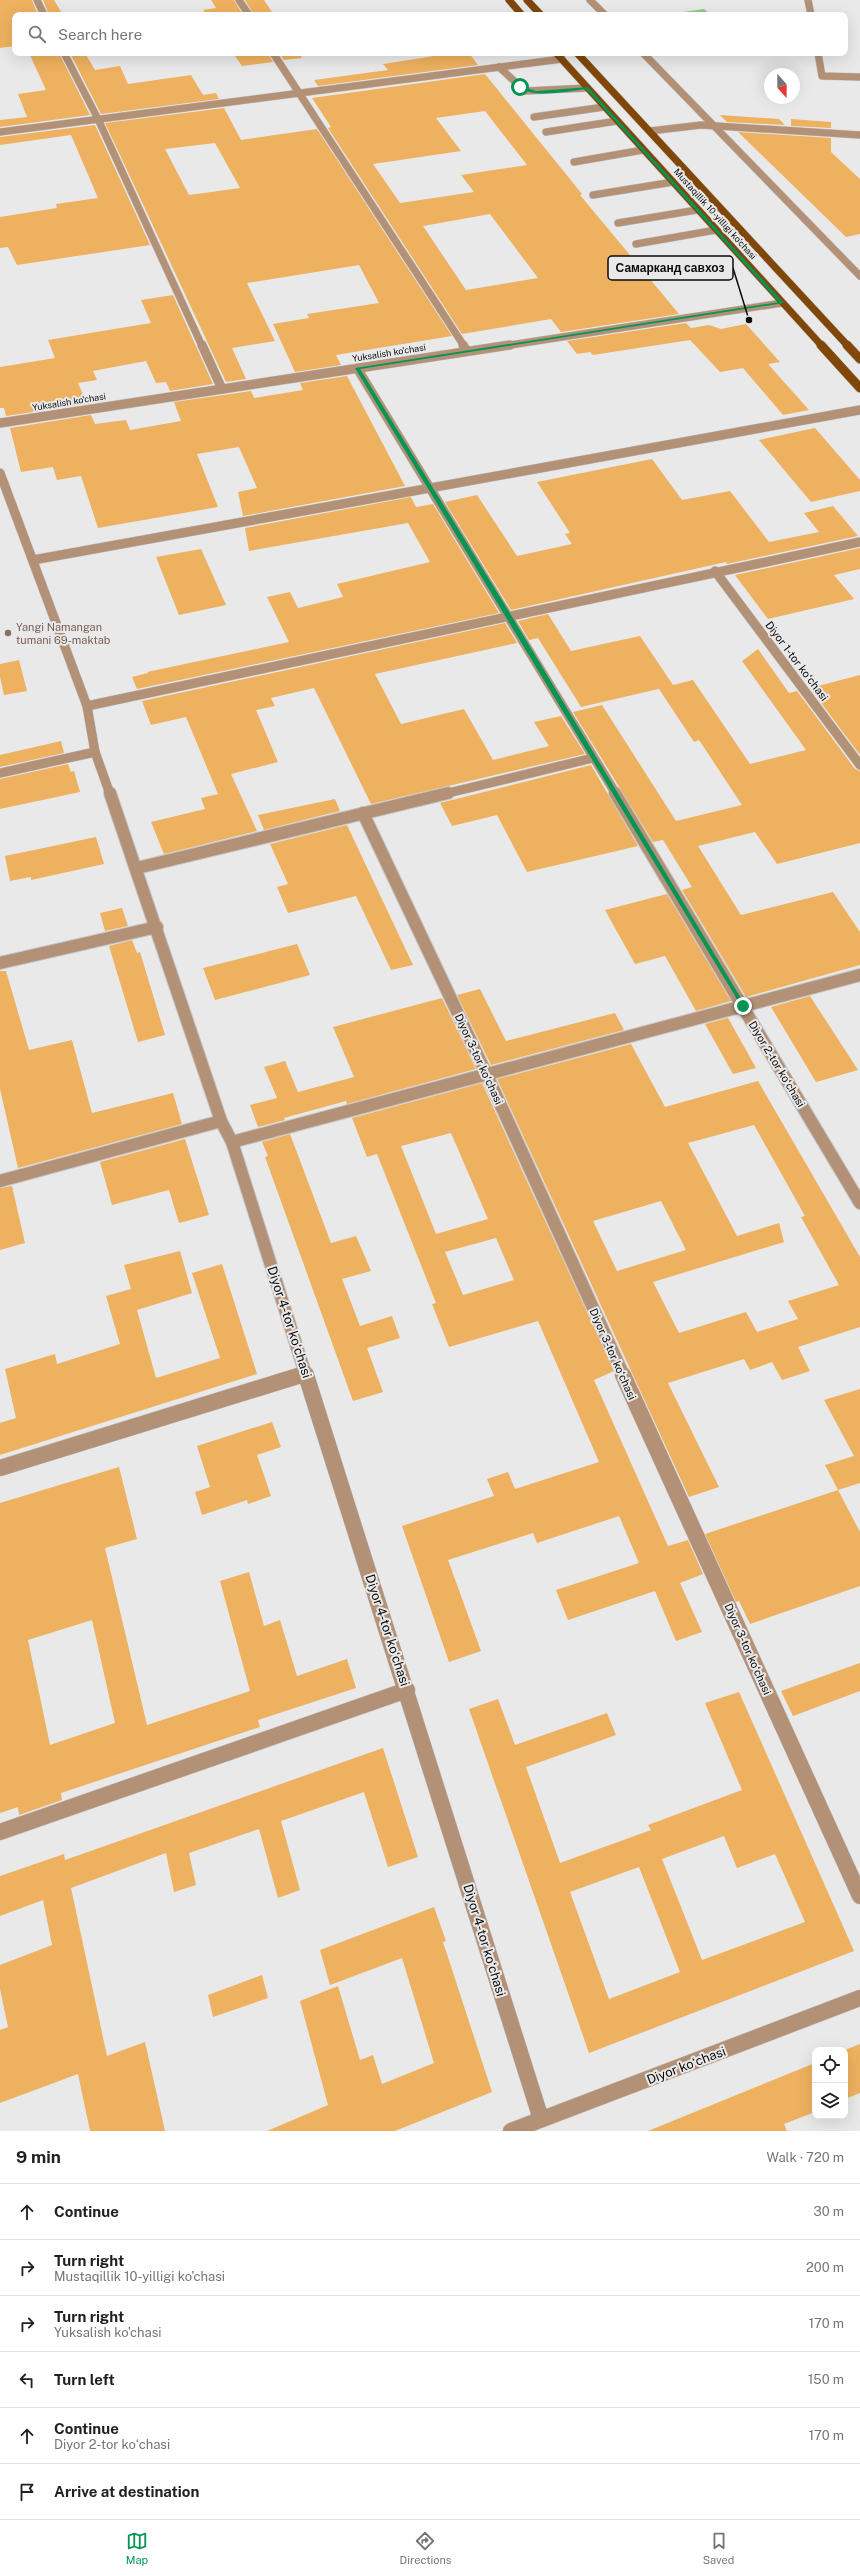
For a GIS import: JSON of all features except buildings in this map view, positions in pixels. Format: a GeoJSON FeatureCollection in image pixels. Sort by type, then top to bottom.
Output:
{"type":"FeatureCollection","features":[{"type":"Feature","properties":{"kind":"main road"},"geometry":{"type":"LineString","coordinates":[[509,0],[519,12]]}},
{"type":"Feature","properties":{"kind":"main road"},"geometry":{"type":"LineString","coordinates":[[527,0],[538,12]]}},
{"type":"Feature","properties":{"kind":"main road","name":"Mustaqillik 10-yilligi ko'chasi"},"geometry":{"type":"LineString","coordinates":[[559,56],[617,122],[860,388]]}},
{"type":"Feature","properties":{"kind":"main road","name":"Mustaqillik 10-yilligi ko'chasi"},"geometry":{"type":"LineString","coordinates":[[580,56],[860,359]]}},
{"type":"Feature","properties":{"kind":"street"},"geometry":{"type":"LineString","coordinates":[[37,0],[43,12]]}},
{"type":"Feature","properties":{"kind":"street"},"geometry":{"type":"LineString","coordinates":[[239,0],[247,12]]}},
{"type":"Feature","properties":{"kind":"street"},"geometry":{"type":"LineString","coordinates":[[590,0],[602,12]]}},
{"type":"Feature","properties":{"kind":"street"},"geometry":{"type":"LineString","coordinates":[[808,0],[810,12]]}},
{"type":"Feature","properties":{"kind":"street"},"geometry":{"type":"LineString","coordinates":[[66,56],[98,119],[222,389]]}},
{"type":"Feature","properties":{"kind":"street"},"geometry":{"type":"LineString","coordinates":[[275,56],[467,351]]}},
{"type":"Feature","properties":{"kind":"street"},"geometry":{"type":"LineString","coordinates":[[646,56],[716,126],[860,276]]}},
{"type":"Feature","properties":{"kind":"street"},"geometry":{"type":"LineString","coordinates":[[819,56],[822,76],[860,77]]}},
{"type":"Feature","properties":{"kind":"street"},"geometry":{"type":"LineString","coordinates":[[0,132],[562,59]]}},
{"type":"Feature","properties":{"kind":"street"},"geometry":{"type":"LineString","coordinates":[[499,67],[525,91],[536,92],[587,88]]}},
{"type":"Feature","properties":{"kind":"street"},"geometry":{"type":"LineString","coordinates":[[534,117],[604,107]]}},
{"type":"Feature","properties":{"kind":"street"},"geometry":{"type":"LineString","coordinates":[[546,132],[617,122]]}},
{"type":"Feature","properties":{"kind":"street"},"geometry":{"type":"LineString","coordinates":[[650,131],[716,126],[860,135]]}},
{"type":"Feature","properties":{"kind":"street"},"geometry":{"type":"LineString","coordinates":[[574,162],[643,150]]}},
{"type":"Feature","properties":{"kind":"street"},"geometry":{"type":"LineString","coordinates":[[592,195],[672,182]]}},
{"type":"Feature","properties":{"kind":"street"},"geometry":{"type":"LineString","coordinates":[[618,223],[697,210]]}},
{"type":"Feature","properties":{"kind":"street"},"geometry":{"type":"LineString","coordinates":[[636,244],[716,230]]}},
{"type":"Feature","properties":{"kind":"street","name":"Yuksalish ko'chasi"},"geometry":{"type":"LineString","coordinates":[[0,423],[782,303]]}},
{"type":"Feature","properties":{"kind":"street","name":"Diyor 2-tor koʻchasi"},"geometry":{"type":"LineString","coordinates":[[357,368],[509,615],[860,1203]]}},
{"type":"Feature","properties":{"kind":"street"},"geometry":{"type":"LineString","coordinates":[[33,560],[860,410]]}},
{"type":"Feature","properties":{"kind":"street","name":"Diyor 4-tor koʻchasi"},"geometry":{"type":"LineString","coordinates":[[0,473],[87,706],[95,752],[137,868],[221,1122],[232,1142],[307,1373],[542,2119]]}},
{"type":"Feature","properties":{"kind":"street"},"geometry":{"type":"LineString","coordinates":[[87,706],[715,571],[860,542]]}},
{"type":"Feature","properties":{"kind":"street","name":"Diyor 1-tor koʻchasi"},"geometry":{"type":"LineString","coordinates":[[715,571],[860,765]]}},
{"type":"Feature","properties":{"kind":"street"},"geometry":{"type":"LineString","coordinates":[[0,773],[95,752]]}},
{"type":"Feature","properties":{"kind":"street"},"geometry":{"type":"LineString","coordinates":[[137,868],[593,758]]}},
{"type":"Feature","properties":{"kind":"street","name":"Diyor 3-tor koʻchasi"},"geometry":{"type":"LineString","coordinates":[[363,813],[487,1075],[860,1896]]}},
{"type":"Feature","properties":{"kind":"street"},"geometry":{"type":"LineString","coordinates":[[0,963],[157,927]]}},
{"type":"Feature","properties":{"kind":"street"},"geometry":{"type":"LineString","coordinates":[[232,1142],[860,975]]}},
{"type":"Feature","properties":{"kind":"street"},"geometry":{"type":"LineString","coordinates":[[0,1181],[221,1122]]}},
{"type":"Feature","properties":{"kind":"street"},"geometry":{"type":"LineString","coordinates":[[0,1468],[307,1373]]}},
{"type":"Feature","properties":{"kind":"street"},"geometry":{"type":"LineString","coordinates":[[0,1832],[407,1690]]}},
{"type":"Feature","properties":{"kind":"street","name":"Diyor koʻchasi"},"geometry":{"type":"LineString","coordinates":[[511,2131],[860,1998]]}},
{"type":"Feature","properties":{"kind":"green space"},"geometry":{"type":"Polygon","coordinates":[[[704,9],[708,12],[684,12],[704,9]]]}},
{"type":"Feature","properties":{"kind":"place","name":"Самарканд савхоз"},"geometry":{"type":"Point","coordinates":[749,320]}},
{"type":"Feature","properties":{"kind":"place","name":"Yangi Namangan tumani 69-maktab"},"geometry":{"type":"Point","coordinates":[8,633]}},
{"type":"Feature","properties":{"kind":"route"},"geometry":{"type":"LineString","coordinates":[[520,87],[525,91],[536,92],[587,88],[782,303],[357,368],[509,615],[593,758],[743,1006]]}}]}
